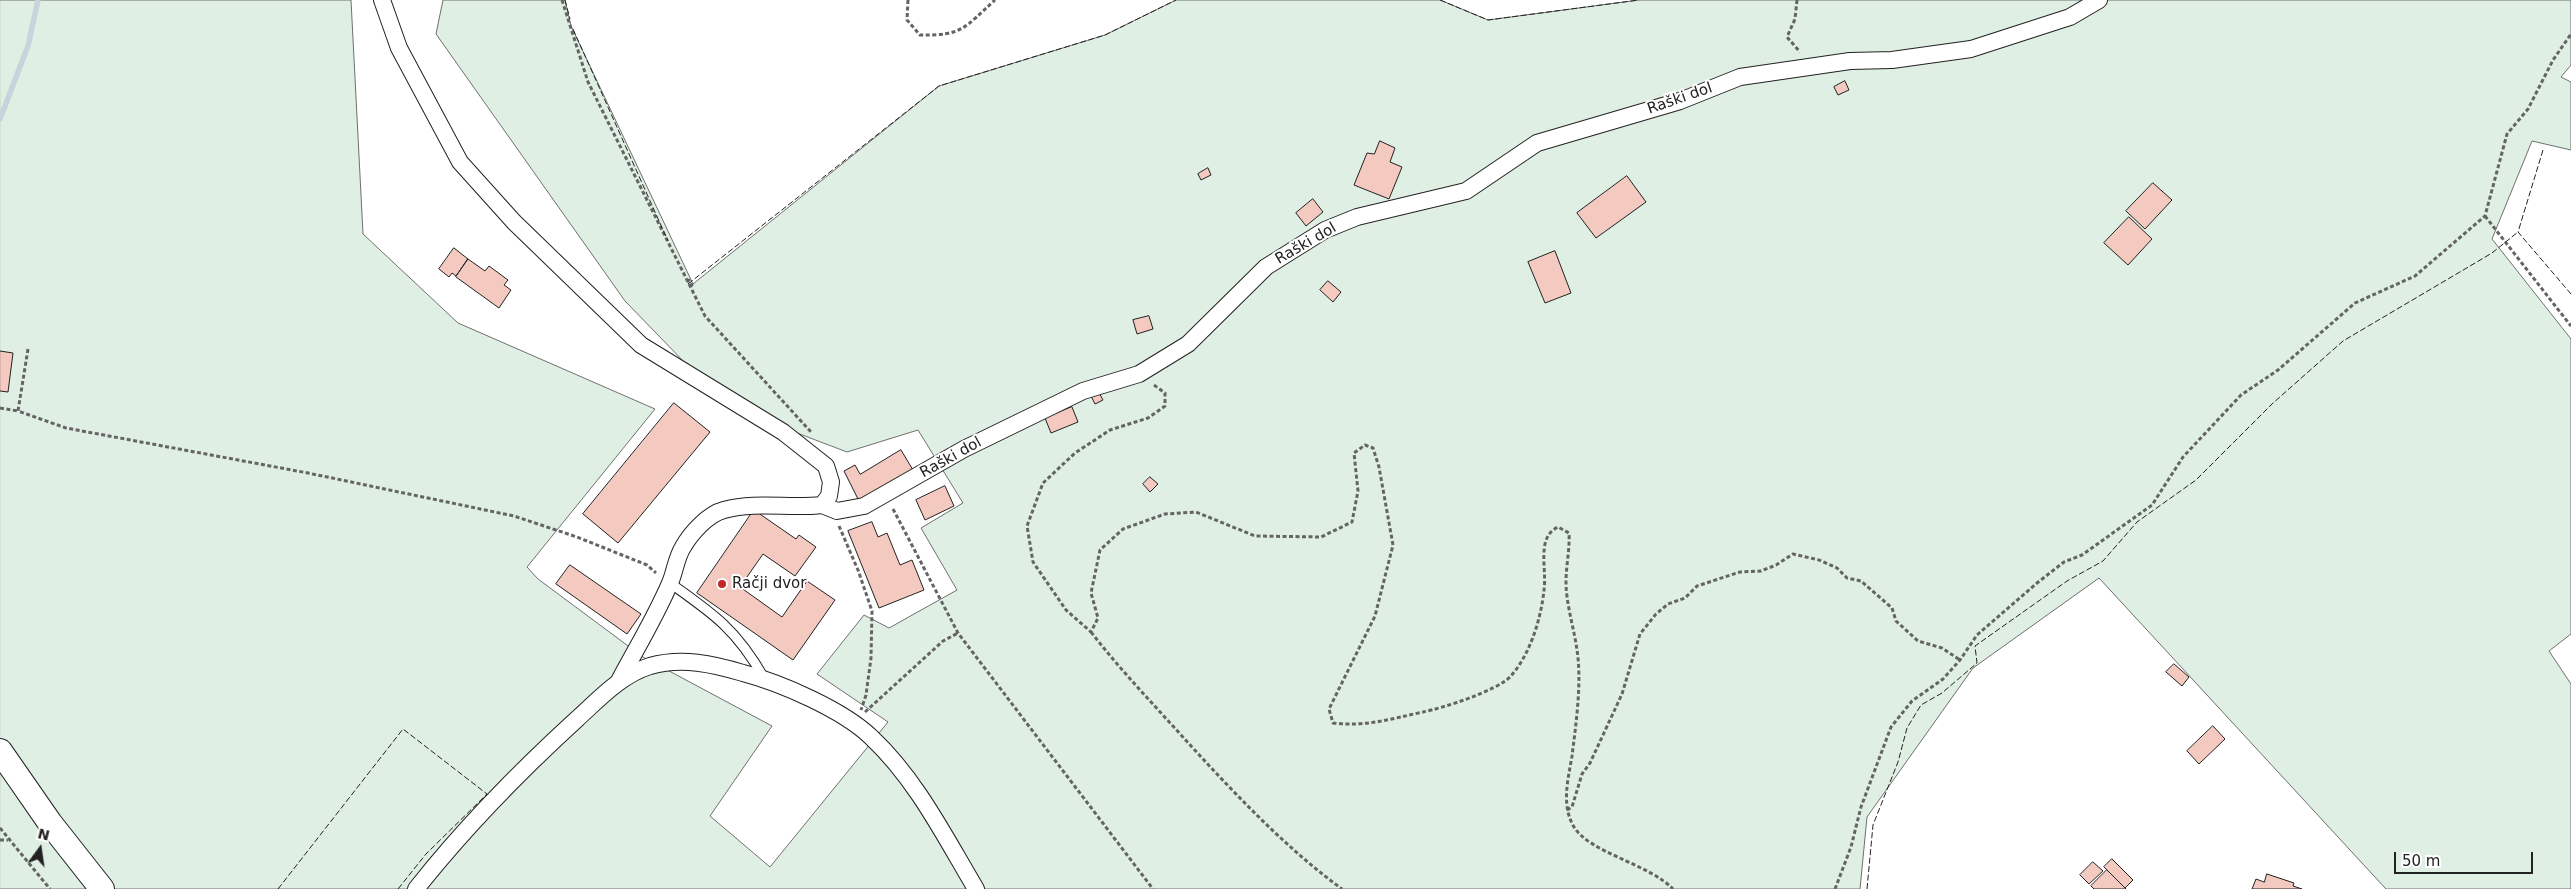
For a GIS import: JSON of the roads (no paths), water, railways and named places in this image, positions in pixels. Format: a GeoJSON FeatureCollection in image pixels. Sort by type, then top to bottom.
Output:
{"type":"FeatureCollection","features":[{"type":"Feature","properties":{"kind":"street"},"geometry":{"type":"LineString","coordinates":[[382,0],[399,48],[460,162],[514,222],[641,345],[783,432],[826,466],[831,482],[830,508]]}},
{"type":"Feature","properties":{"kind":"street","name":"Raški dol"},"geometry":{"type":"LineString","coordinates":[[619,681],[670,583],[682,548],[699,526],[722,510],[750,504],[774,504],[801,508],[864,506],[964,449],[1083,391],[1139,374],[1188,344],[1266,267],[1325,230],[1357,217],[1466,191],[1538,142],[1680,101],[1740,77],[1806,66],[1850,61],[1892,60],[1971,49],[2070,17],[2099,0]]}},
{"type":"Feature","properties":{"kind":"street"},"geometry":{"type":"LineString","coordinates":[[416,889],[457,837],[557,737],[619,681],[650,666],[676,662],[709,663],[764,678],[797,692],[856,725],[871,736],[902,771],[928,808],[976,889]]}},
{"type":"Feature","properties":{"kind":"street"},"geometry":{"type":"LineString","coordinates":[[0,751],[50,823],[102,889]]}},
{"type":"Feature","properties":{"kind":"lane"},"geometry":{"type":"LineString","coordinates":[[670,583],[710,611],[734,633],[751,655],[764,678]]}},
{"type":"Feature","properties":{"kind":"waterway"},"geometry":{"type":"LineString","coordinates":[[0,119],[28,46],[38,0]]}},
{"type":"Feature","properties":{"kind":"place","name":"Račji dvor"},"geometry":{"type":"Point","coordinates":[722,584]}}]}
